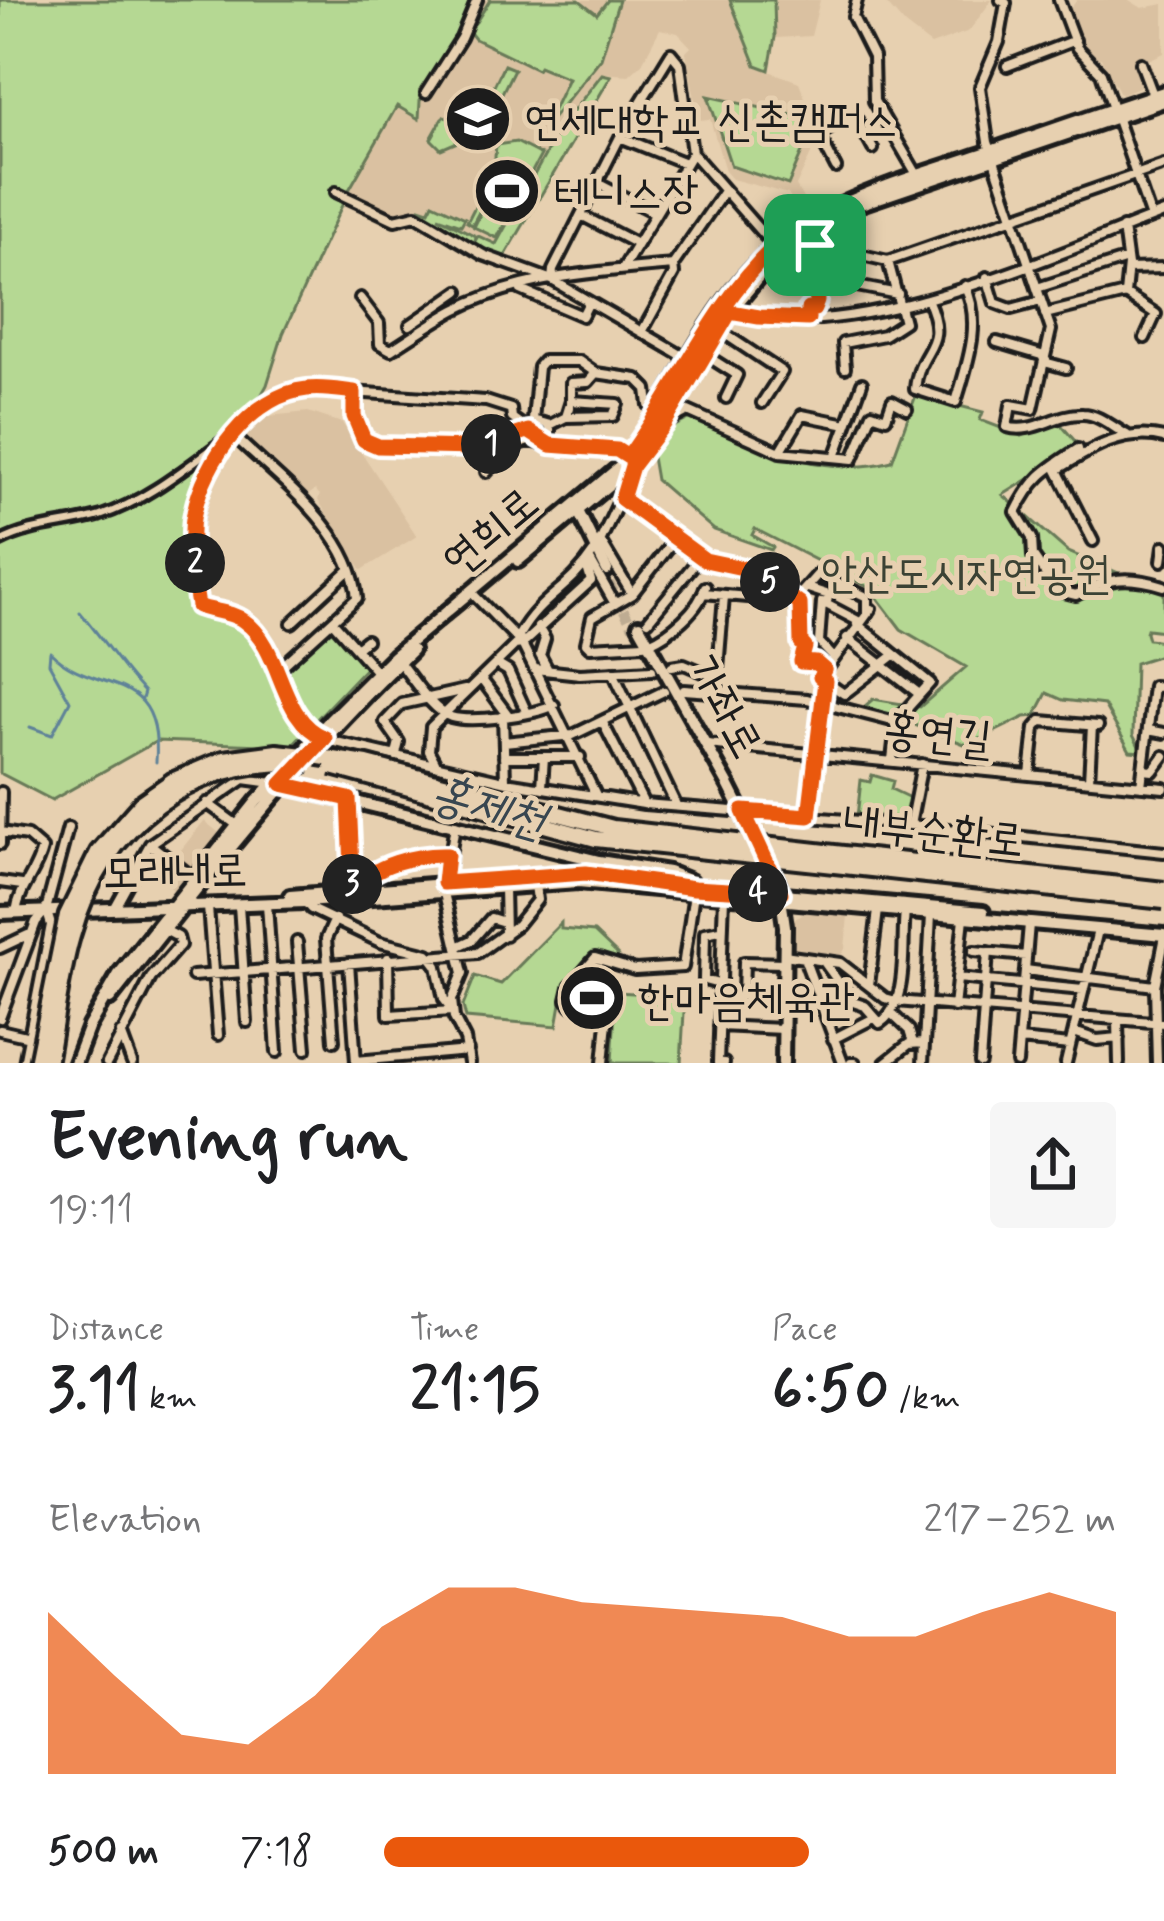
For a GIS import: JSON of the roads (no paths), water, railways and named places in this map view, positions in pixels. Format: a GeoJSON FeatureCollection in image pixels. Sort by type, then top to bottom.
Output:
{"type":"FeatureCollection","features":[{"type":"Feature","properties":{"kind":"highway","name":"내부순환로"},"geometry":{"type":"LineString","coordinates":[[37,1063],[67,915],[98,852],[142,802],[172,781],[224,759],[277,752],[332,758],[613,828],[1164,890]]}},
{"type":"Feature","properties":{"kind":"highway","name":"내부순환로"},"geometry":{"type":"LineString","coordinates":[[48,1063],[71,937],[104,861],[152,808],[188,786],[226,771],[266,763],[342,769],[596,839],[1164,901]]}},
{"type":"Feature","properties":{"kind":"main road","name":"연희로"},"geometry":{"type":"LineString","coordinates":[[630,462],[742,278],[825,211],[1160,96]]}},
{"type":"Feature","properties":{"kind":"main road","name":"연희로"},"geometry":{"type":"LineString","coordinates":[[318,739],[399,662],[630,462],[664,424],[730,312],[777,250],[846,209],[920,179]]}},
{"type":"Feature","properties":{"kind":"main road","name":"연희로"},"geometry":{"type":"LineString","coordinates":[[180,905],[238,826],[377,672],[573,511]]}},
{"type":"Feature","properties":{"kind":"main road"},"geometry":{"type":"LineString","coordinates":[[573,511],[605,570]]}},
{"type":"Feature","properties":{"kind":"main road","name":"가좌로"},"geometry":{"type":"LineString","coordinates":[[640,624],[646,644],[743,811],[776,875],[782,898]]}},
{"type":"Feature","properties":{"kind":"main road"},"geometry":{"type":"LineString","coordinates":[[646,644],[733,802],[743,811]]}},
{"type":"Feature","properties":{"kind":"main road","name":"연희로"},"geometry":{"type":"LineString","coordinates":[[78,1063],[104,995],[281,780]]}},
{"type":"Feature","properties":{"kind":"main road"},"geometry":{"type":"LineString","coordinates":[[281,780],[691,881],[694,890]]}},
{"type":"Feature","properties":{"kind":"main road","name":"모래내로"},"geometry":{"type":"LineString","coordinates":[[0,913],[303,899],[586,873],[667,877]]}},
{"type":"Feature","properties":{"kind":"main road","name":"모래내로"},"geometry":{"type":"LineString","coordinates":[[180,905],[267,904],[353,890],[578,882],[1164,936]]}},
{"type":"Feature","properties":{"kind":"main road","name":"모래내로"},"geometry":{"type":"LineString","coordinates":[[694,890],[1164,936]]}},
{"type":"Feature","properties":{"kind":"main road"},"geometry":{"type":"LineString","coordinates":[[782,898],[783,1063]]}},
{"type":"Feature","properties":{"kind":"main road"},"geometry":{"type":"LineString","coordinates":[[114,909],[180,905]]}},
{"type":"Feature","properties":{"kind":"main road"},"geometry":{"type":"LineString","coordinates":[[130,910],[161,928]]}},
{"type":"Feature","properties":{"kind":"street"},"geometry":{"type":"LineString","coordinates":[[426,93],[461,38],[477,0]]}},
{"type":"Feature","properties":{"kind":"street"},"geometry":{"type":"LineString","coordinates":[[857,0],[853,17],[873,57],[874,101],[920,179]]}},
{"type":"Feature","properties":{"kind":"street"},"geometry":{"type":"LineString","coordinates":[[1071,0],[1061,4],[1075,40],[1101,74],[1151,218]]}},
{"type":"Feature","properties":{"kind":"street"},"geometry":{"type":"LineString","coordinates":[[1005,1],[999,42],[980,87],[992,156],[1051,330],[1033,409],[1011,405],[1006,427],[1024,431],[1080,413],[1127,435],[1164,438]]}},
{"type":"Feature","properties":{"kind":"street"},"geometry":{"type":"LineString","coordinates":[[1007,66],[1075,40]]}},
{"type":"Feature","properties":{"kind":"street"},"geometry":{"type":"LineString","coordinates":[[552,280],[620,137],[671,53],[680,64],[692,153],[777,250]]}},
{"type":"Feature","properties":{"kind":"street"},"geometry":{"type":"LineString","coordinates":[[1141,63],[1160,96]]}},
{"type":"Feature","properties":{"kind":"street"},"geometry":{"type":"LineString","coordinates":[[836,169],[819,135],[854,114],[873,148]]}},
{"type":"Feature","properties":{"kind":"street"},"geometry":{"type":"LineString","coordinates":[[620,137],[685,163]]}},
{"type":"Feature","properties":{"kind":"street"},"geometry":{"type":"LineString","coordinates":[[622,269],[692,153]]}},
{"type":"Feature","properties":{"kind":"street"},"geometry":{"type":"LineString","coordinates":[[795,240],[888,262],[1164,165]]}},
{"type":"Feature","properties":{"kind":"street"},"geometry":{"type":"LineString","coordinates":[[597,183],[655,213]]}},
{"type":"Feature","properties":{"kind":"street"},"geometry":{"type":"LineString","coordinates":[[641,332],[674,274],[673,266],[724,191]]}},
{"type":"Feature","properties":{"kind":"street"},"geometry":{"type":"LineString","coordinates":[[336,193],[395,220],[416,215],[483,255],[552,280],[690,360]]}},
{"type":"Feature","properties":{"kind":"street"},"geometry":{"type":"LineString","coordinates":[[581,214],[637,244]]}},
{"type":"Feature","properties":{"kind":"street"},"geometry":{"type":"LineString","coordinates":[[730,312],[808,319],[901,308],[1164,214]]}},
{"type":"Feature","properties":{"kind":"street"},"geometry":{"type":"LineString","coordinates":[[1123,228],[1128,264],[1125,294]]}},
{"type":"Feature","properties":{"kind":"street"},"geometry":{"type":"LineString","coordinates":[[808,319],[808,309],[814,309],[817,301],[815,245]]}},
{"type":"Feature","properties":{"kind":"street"},"geometry":{"type":"LineString","coordinates":[[845,368],[843,343],[896,330],[904,322],[888,262]]}},
{"type":"Feature","properties":{"kind":"street"},"geometry":{"type":"LineString","coordinates":[[1037,288],[1128,264],[1164,268]]}},
{"type":"Feature","properties":{"kind":"street"},"geometry":{"type":"LineString","coordinates":[[360,298],[380,323],[380,344],[391,350],[454,310],[519,289],[622,269],[673,266]]}},
{"type":"Feature","properties":{"kind":"street"},"geometry":{"type":"LineString","coordinates":[[815,278],[898,294]]}},
{"type":"Feature","properties":{"kind":"street"},"geometry":{"type":"LineString","coordinates":[[987,278],[994,302],[1011,309],[1041,302]]}},
{"type":"Feature","properties":{"kind":"street"},"geometry":{"type":"LineString","coordinates":[[927,299],[938,333],[917,368],[915,389],[956,402],[970,353],[975,308],[964,286]]}},
{"type":"Feature","properties":{"kind":"street"},"geometry":{"type":"LineString","coordinates":[[519,289],[582,316],[589,302]]}},
{"type":"Feature","properties":{"kind":"street"},"geometry":{"type":"LineString","coordinates":[[410,325],[459,291]]}},
{"type":"Feature","properties":{"kind":"street"},"geometry":{"type":"LineString","coordinates":[[1046,314],[1125,294],[1156,314],[1144,338]]}},
{"type":"Feature","properties":{"kind":"street"},"geometry":{"type":"LineString","coordinates":[[719,329],[782,372],[762,403]]}},
{"type":"Feature","properties":{"kind":"street"},"geometry":{"type":"LineString","coordinates":[[997,342],[1066,368]]}},
{"type":"Feature","properties":{"kind":"street"},"geometry":{"type":"LineString","coordinates":[[704,354],[737,375],[726,398]]}},
{"type":"Feature","properties":{"kind":"street"},"geometry":{"type":"LineString","coordinates":[[571,401],[614,402],[619,409],[609,417],[566,417],[550,425],[533,420],[540,364],[579,361],[596,374],[637,379],[646,389],[649,405]]}},
{"type":"Feature","properties":{"kind":"street"},"geometry":{"type":"LineString","coordinates":[[566,417],[571,383],[588,382],[596,374]]}},
{"type":"Feature","properties":{"kind":"street"},"geometry":{"type":"LineString","coordinates":[[835,457],[862,382]]}},
{"type":"Feature","properties":{"kind":"street"},"geometry":{"type":"LineString","coordinates":[[0,542],[123,507],[158,487],[249,417],[284,395],[306,389],[486,401],[511,410],[512,418],[550,445]]}},
{"type":"Feature","properties":{"kind":"street"},"geometry":{"type":"LineString","coordinates":[[354,392],[354,416],[364,440],[378,446],[477,448],[528,431]]}},
{"type":"Feature","properties":{"kind":"street"},"geometry":{"type":"LineString","coordinates":[[664,424],[688,410],[780,452],[853,459],[872,413],[886,418],[892,401],[908,409]]}},
{"type":"Feature","properties":{"kind":"street"},"geometry":{"type":"LineString","coordinates":[[780,452],[802,415],[847,424]]}},
{"type":"Feature","properties":{"kind":"street"},"geometry":{"type":"LineString","coordinates":[[550,425],[550,445]]}},
{"type":"Feature","properties":{"kind":"street"},"geometry":{"type":"LineString","coordinates":[[232,434],[307,504],[355,578],[357,598],[278,670]]}},
{"type":"Feature","properties":{"kind":"street"},"geometry":{"type":"LineString","coordinates":[[232,434],[217,456],[193,514],[198,606],[245,621],[267,646],[295,707],[318,739],[505,781],[644,804],[1164,852]]}},
{"type":"Feature","properties":{"kind":"street"},"geometry":{"type":"LineString","coordinates":[[1094,541],[1058,470],[1127,435]]}},
{"type":"Feature","properties":{"kind":"street"},"geometry":{"type":"LineString","coordinates":[[486,472],[507,449],[528,441],[539,446],[617,450],[630,462],[622,499],[593,553],[565,590],[548,595],[519,635],[596,796]]}},
{"type":"Feature","properties":{"kind":"street"},"geometry":{"type":"LineString","coordinates":[[1078,456],[1078,449],[1036,476],[1016,512],[1032,538],[1033,556],[1064,592],[1076,595],[1101,581],[1132,576],[1164,586]]}},
{"type":"Feature","properties":{"kind":"street"},"geometry":{"type":"LineString","coordinates":[[622,499],[700,557],[758,573],[800,604],[805,647],[801,662],[816,663],[824,670]]}},
{"type":"Feature","properties":{"kind":"street"},"geometry":{"type":"LineString","coordinates":[[623,599],[675,539]]}},
{"type":"Feature","properties":{"kind":"street"},"geometry":{"type":"LineString","coordinates":[[1162,561],[1164,546]]}},
{"type":"Feature","properties":{"kind":"street"},"geometry":{"type":"LineString","coordinates":[[593,553],[623,599]]}},
{"type":"Feature","properties":{"kind":"street"},"geometry":{"type":"LineString","coordinates":[[593,553],[623,599]]}},
{"type":"Feature","properties":{"kind":"street"},"geometry":{"type":"LineString","coordinates":[[436,764],[429,751],[430,730],[515,645],[522,644],[591,581],[593,553]]}},
{"type":"Feature","properties":{"kind":"street"},"geometry":{"type":"LineString","coordinates":[[640,624],[700,557]]}},
{"type":"Feature","properties":{"kind":"street"},"geometry":{"type":"LineString","coordinates":[[292,623],[350,569]]}},
{"type":"Feature","properties":{"kind":"street"},"geometry":{"type":"LineString","coordinates":[[646,644],[702,600],[704,590],[748,597],[758,584],[758,573]]}},
{"type":"Feature","properties":{"kind":"street"},"geometry":{"type":"LineString","coordinates":[[794,601],[818,574],[867,598],[864,617],[820,677],[844,694],[893,656]]}},
{"type":"Feature","properties":{"kind":"street"},"geometry":{"type":"LineString","coordinates":[[811,584],[829,595],[826,604]]}},
{"type":"Feature","properties":{"kind":"street"},"geometry":{"type":"LineString","coordinates":[[475,596],[522,644]]}},
{"type":"Feature","properties":{"kind":"street"},"geometry":{"type":"LineString","coordinates":[[716,693],[724,596]]}},
{"type":"Feature","properties":{"kind":"street","name":"가좌로"},"geometry":{"type":"LineString","coordinates":[[623,599],[592,616],[586,644],[646,644]]}},
{"type":"Feature","properties":{"kind":"street"},"geometry":{"type":"LineString","coordinates":[[832,657],[819,642],[822,602],[864,617],[893,656],[930,683],[894,723],[892,760]]}},
{"type":"Feature","properties":{"kind":"street"},"geometry":{"type":"LineString","coordinates":[[537,609],[544,639],[540,655],[547,668]]}},
{"type":"Feature","properties":{"kind":"street"},"geometry":{"type":"LineString","coordinates":[[332,621],[377,672]]}},
{"type":"Feature","properties":{"kind":"street"},"geometry":{"type":"LineString","coordinates":[[847,638],[918,693]]}},
{"type":"Feature","properties":{"kind":"street"},"geometry":{"type":"LineString","coordinates":[[356,648],[366,640]]}},
{"type":"Feature","properties":{"kind":"street"},"geometry":{"type":"LineString","coordinates":[[399,662],[452,718],[505,716],[554,705]]}},
{"type":"Feature","properties":{"kind":"street"},"geometry":{"type":"LineString","coordinates":[[498,665],[508,671],[527,713]]}},
{"type":"Feature","properties":{"kind":"street","name":"가좌로"},"geometry":{"type":"LineString","coordinates":[[671,666],[691,666],[718,678]]}},
{"type":"Feature","properties":{"kind":"street"},"geometry":{"type":"LineString","coordinates":[[535,669],[580,674],[652,670]]}},
{"type":"Feature","properties":{"kind":"street"},"geometry":{"type":"LineString","coordinates":[[613,672],[677,806]]}},
{"type":"Feature","properties":{"kind":"street"},"geometry":{"type":"LineString","coordinates":[[482,680],[505,716],[505,781]]}},
{"type":"Feature","properties":{"kind":"street"},"geometry":{"type":"LineString","coordinates":[[809,816],[825,681]]}},
{"type":"Feature","properties":{"kind":"street"},"geometry":{"type":"LineString","coordinates":[[1142,786],[1154,686],[1164,687]]}},
{"type":"Feature","properties":{"kind":"street"},"geometry":{"type":"LineString","coordinates":[[396,754],[399,742],[385,722],[402,704],[472,688]]}},
{"type":"Feature","properties":{"kind":"street"},"geometry":{"type":"LineString","coordinates":[[684,690],[823,702],[894,723]]}},
{"type":"Feature","properties":{"kind":"street"},"geometry":{"type":"LineString","coordinates":[[504,742],[573,735],[664,691]]}},
{"type":"Feature","properties":{"kind":"street"},"geometry":{"type":"LineString","coordinates":[[602,721],[644,804]]}},
{"type":"Feature","properties":{"kind":"street"},"geometry":{"type":"LineString","coordinates":[[1030,775],[1035,728],[1041,721],[1095,726],[1089,780]]}},
{"type":"Feature","properties":{"kind":"street"},"geometry":{"type":"LineString","coordinates":[[1148,730],[1164,733]]}},
{"type":"Feature","properties":{"kind":"street","name":"홍연길"},"geometry":{"type":"LineString","coordinates":[[706,744],[1164,788]]}},
{"type":"Feature","properties":{"kind":"street"},"geometry":{"type":"LineString","coordinates":[[1145,756],[1163,757]]}},
{"type":"Feature","properties":{"kind":"street"},"geometry":{"type":"LineString","coordinates":[[504,757],[580,758]]}},
{"type":"Feature","properties":{"kind":"street"},"geometry":{"type":"LineString","coordinates":[[542,787],[544,757]]}},
{"type":"Feature","properties":{"kind":"street"},"geometry":{"type":"LineString","coordinates":[[1143,770],[1153,771],[1163,757]]}},
{"type":"Feature","properties":{"kind":"street"},"geometry":{"type":"LineString","coordinates":[[910,825],[922,764]]}},
{"type":"Feature","properties":{"kind":"street"},"geometry":{"type":"LineString","coordinates":[[114,909],[150,844],[244,779],[281,780]]}},
{"type":"Feature","properties":{"kind":"street"},"geometry":{"type":"LineString","coordinates":[[0,844],[1,792],[18,790]]}},
{"type":"Feature","properties":{"kind":"street"},"geometry":{"type":"LineString","coordinates":[[349,799],[353,890]]}},
{"type":"Feature","properties":{"kind":"street"},"geometry":{"type":"LineString","coordinates":[[206,803],[238,826]]}},
{"type":"Feature","properties":{"kind":"street"},"geometry":{"type":"LineString","coordinates":[[455,824],[444,888],[463,974],[452,1000],[470,1063]]}},
{"type":"Feature","properties":{"kind":"street","name":"모래내로"},"geometry":{"type":"LineString","coordinates":[[46,910],[68,828]]}},
{"type":"Feature","properties":{"kind":"street"},"geometry":{"type":"LineString","coordinates":[[2,832],[27,836],[42,849],[38,868],[22,885],[16,912]]}},
{"type":"Feature","properties":{"kind":"street"},"geometry":{"type":"LineString","coordinates":[[150,844],[195,879]]}},
{"type":"Feature","properties":{"kind":"street","name":"모래내로"},"geometry":{"type":"LineString","coordinates":[[353,890],[359,882],[400,861],[447,855]]}},
{"type":"Feature","properties":{"kind":"street"},"geometry":{"type":"LineString","coordinates":[[0,881],[22,885]]}},
{"type":"Feature","properties":{"kind":"street"},"geometry":{"type":"LineString","coordinates":[[193,976],[486,950],[537,900],[535,883]]}},
{"type":"Feature","properties":{"kind":"street"},"geometry":{"type":"LineString","coordinates":[[504,887],[506,934]]}},
{"type":"Feature","properties":{"kind":"street"},"geometry":{"type":"LineString","coordinates":[[603,1063],[608,1013],[572,1006],[567,1000],[569,987],[595,958],[635,970],[684,967],[694,890]]}},
{"type":"Feature","properties":{"kind":"street"},"geometry":{"type":"LineString","coordinates":[[721,1063],[718,1026],[724,895]]}},
{"type":"Feature","properties":{"kind":"street","name":"모래내로"},"geometry":{"type":"LineString","coordinates":[[303,899],[310,910],[380,942],[416,948],[431,957]]}},
{"type":"Feature","properties":{"kind":"street"},"geometry":{"type":"LineString","coordinates":[[267,904],[277,1052]]}},
{"type":"Feature","properties":{"kind":"street"},"geometry":{"type":"LineString","coordinates":[[239,905],[248,1022]]}},
{"type":"Feature","properties":{"kind":"street"},"geometry":{"type":"LineString","coordinates":[[208,908],[218,1035]]}},
{"type":"Feature","properties":{"kind":"street"},"geometry":{"type":"LineString","coordinates":[[0,1018],[46,910]]}},
{"type":"Feature","properties":{"kind":"street"},"geometry":{"type":"LineString","coordinates":[[24,1063],[51,925],[46,910]]}},
{"type":"Feature","properties":{"kind":"street"},"geometry":{"type":"LineString","coordinates":[[869,985],[878,910]]}},
{"type":"Feature","properties":{"kind":"street"},"geometry":{"type":"LineString","coordinates":[[823,961],[850,998],[880,1023],[893,1015],[905,912]]}},
{"type":"Feature","properties":{"kind":"street"},"geometry":{"type":"LineString","coordinates":[[922,1063],[918,1043],[926,1004],[931,915]]}},
{"type":"Feature","properties":{"kind":"street"},"geometry":{"type":"LineString","coordinates":[[458,951],[491,918],[504,922]]}},
{"type":"Feature","properties":{"kind":"street"},"geometry":{"type":"LineString","coordinates":[[954,1006],[964,918]]}},
{"type":"Feature","properties":{"kind":"street"},"geometry":{"type":"LineString","coordinates":[[334,919],[326,939],[334,1041]]}},
{"type":"Feature","properties":{"kind":"street"},"geometry":{"type":"LineString","coordinates":[[1017,1063],[1029,924]]}},
{"type":"Feature","properties":{"kind":"street"},"geometry":{"type":"LineString","coordinates":[[107,1063],[151,978],[180,945],[178,937],[161,928]]}},
{"type":"Feature","properties":{"kind":"street"},"geometry":{"type":"LineString","coordinates":[[719,984],[704,980],[705,933],[720,930]]}},
{"type":"Feature","properties":{"kind":"street"},"geometry":{"type":"LineString","coordinates":[[1066,1063],[1098,930]]}},
{"type":"Feature","properties":{"kind":"street"},"geometry":{"type":"LineString","coordinates":[[0,948],[33,932]]}},
{"type":"Feature","properties":{"kind":"street"},"geometry":{"type":"LineString","coordinates":[[1157,1063],[1160,1023],[1155,986],[1164,936]]}},
{"type":"Feature","properties":{"kind":"street"},"geometry":{"type":"LineString","coordinates":[[297,942],[306,1048]]}},
{"type":"Feature","properties":{"kind":"street"},"geometry":{"type":"LineString","coordinates":[[974,951],[1026,956]]}},
{"type":"Feature","properties":{"kind":"street"},"geometry":{"type":"LineString","coordinates":[[980,1063],[988,952]]}},
{"type":"Feature","properties":{"kind":"street"},"geometry":{"type":"LineString","coordinates":[[431,957],[444,999],[454,1011]]}},
{"type":"Feature","properties":{"kind":"street"},"geometry":{"type":"LineString","coordinates":[[388,958],[389,1015],[454,1011]]}},
{"type":"Feature","properties":{"kind":"street"},"geometry":{"type":"LineString","coordinates":[[804,958],[833,1039],[850,1063]]}},
{"type":"Feature","properties":{"kind":"street"},"geometry":{"type":"LineString","coordinates":[[719,997],[742,996],[744,962],[804,958],[842,964],[896,1001],[1160,1023]]}},
{"type":"Feature","properties":{"kind":"street"},"geometry":{"type":"LineString","coordinates":[[349,963],[356,1062],[467,1052]]}},
{"type":"Feature","properties":{"kind":"street"},"geometry":{"type":"LineString","coordinates":[[1025,970],[1155,986]]}},
{"type":"Feature","properties":{"kind":"street"},"geometry":{"type":"LineString","coordinates":[[957,978],[1083,990]]}},
{"type":"Feature","properties":{"kind":"street"},"geometry":{"type":"LineString","coordinates":[[893,1015],[918,1043]]}},
{"type":"Feature","properties":{"kind":"street"},"geometry":{"type":"LineString","coordinates":[[833,1039],[874,1018]]}},
{"type":"Feature","properties":{"kind":"street"},"geometry":{"type":"LineString","coordinates":[[1118,1021],[1119,1063]]}},
{"type":"Feature","properties":{"kind":"street"},"geometry":{"type":"LineString","coordinates":[[718,1026],[783,1030]]}},
{"type":"Feature","properties":{"kind":"street"},"geometry":{"type":"LineString","coordinates":[[0,1030],[30,1037]]}},
{"type":"Feature","properties":{"kind":"street"},"geometry":{"type":"LineString","coordinates":[[1073,1032],[1097,1040],[1118,1038]]}},
{"type":"Feature","properties":{"kind":"street"},"geometry":{"type":"LineString","coordinates":[[121,1033],[131,1063]]}},
{"type":"Feature","properties":{"kind":"street"},"geometry":{"type":"LineString","coordinates":[[1019,1040],[1070,1045]]}},
{"type":"Feature","properties":{"kind":"street"},"geometry":{"type":"LineString","coordinates":[[885,1063],[918,1043]]}},
{"type":"Feature","properties":{"kind":"waterway"},"geometry":{"type":"LineString","coordinates":[[80,612],[144,692],[142,699]]}},
{"type":"Feature","properties":{"kind":"waterway"},"geometry":{"type":"LineString","coordinates":[[30,727],[52,735],[70,701],[49,663],[50,652],[68,666],[137,697],[149,711],[156,762]]}},
{"type":"Feature","properties":{"kind":"tunnel"},"geometry":{"type":"LineString","coordinates":[[602,570],[633,627]]}},
{"type":"Feature","properties":{"kind":"place","name":"연세대학교 신촌캠퍼스"},"geometry":{"type":"Point","coordinates":[478,119]}},
{"type":"Feature","properties":{"kind":"place","name":"테니스장"},"geometry":{"type":"Point","coordinates":[507,191]}},
{"type":"Feature","properties":{"kind":"place","name":"한마음체육관"},"geometry":{"type":"Point","coordinates":[592,998]}},
{"type":"Feature","properties":{"kind":"park label","name":"안산도시자연공원"},"geometry":{"type":"Point","coordinates":[966,572]}},
{"type":"Feature","properties":{"kind":"water label","name":"홍제천"},"geometry":{"type":"Point","coordinates":[489,805]}}]}
